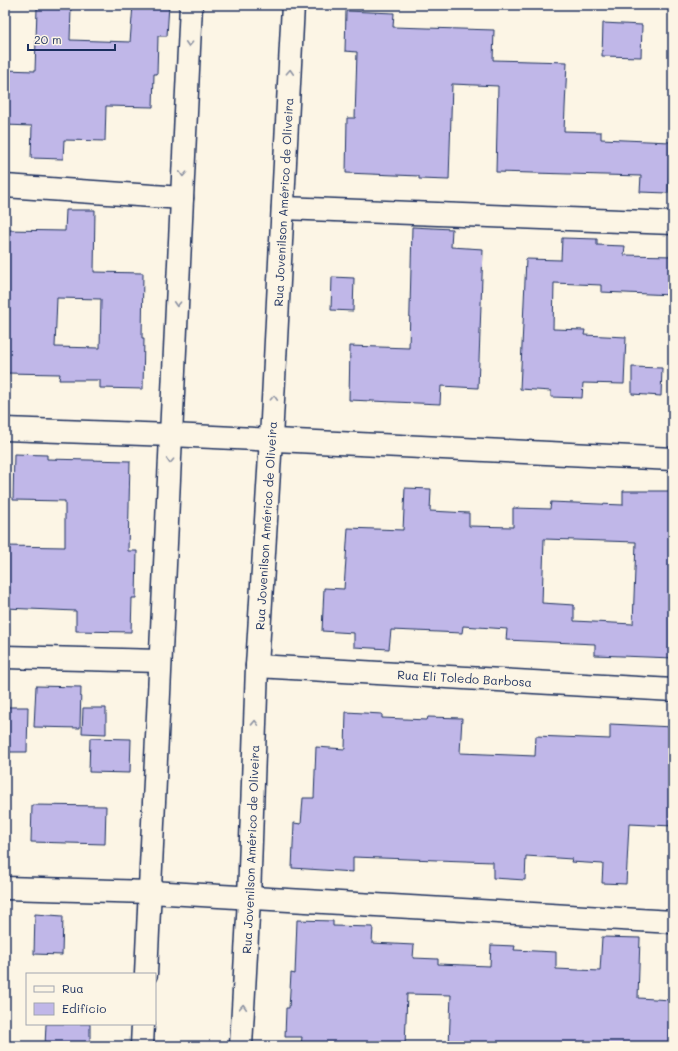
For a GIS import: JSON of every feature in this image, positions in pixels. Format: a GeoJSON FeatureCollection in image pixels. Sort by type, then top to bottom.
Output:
{"type":"FeatureCollection","features":[{"type":"Feature","properties":{"kind":"street"},"geometry":{"type":"LineString","coordinates":[[146,973],[191,5]]}},
{"type":"Feature","properties":{"kind":"street","name":"Rua Jovenilson Américo de Oliveira"},"geometry":{"type":"LineString","coordinates":[[242,1046],[257,666],[271,439],[293,5]]}},
{"type":"Feature","properties":{"kind":"street"},"geometry":{"type":"LineString","coordinates":[[5,186],[182,198]]}},
{"type":"Feature","properties":{"kind":"street"},"geometry":{"type":"LineString","coordinates":[[283,208],[673,223]]}},
{"type":"Feature","properties":{"kind":"street"},"geometry":{"type":"LineString","coordinates":[[5,429],[271,439],[673,459]]}},
{"type":"Feature","properties":{"kind":"street"},"geometry":{"type":"LineString","coordinates":[[5,657],[160,661]]}},
{"type":"Feature","properties":{"kind":"street","name":"Rua Eli Toledo Barbosa"},"geometry":{"type":"LineString","coordinates":[[257,666],[673,690]]}},
{"type":"Feature","properties":{"kind":"street"},"geometry":{"type":"LineString","coordinates":[[5,888],[150,892],[673,922]]}},
{"type":"Feature","properties":{"kind":"street"},"geometry":{"type":"LineString","coordinates":[[142,1046],[143,1025]]}},
{"type":"Feature","properties":{"kind":"building"},"geometry":{"type":"Polygon","coordinates":[[[133,5],[169,5],[167,36],[158,36],[157,74],[154,74],[153,107],[106,106],[105,141],[64,140],[63,159],[31,158],[32,126],[5,125],[5,70],[35,71],[37,8],[71,9],[70,40],[130,42],[133,5]]]}},
{"type":"Feature","properties":{"kind":"building"},"geometry":{"type":"Polygon","coordinates":[[[346,11],[394,13],[393,27],[494,30],[493,60],[567,62],[564,131],[601,132],[601,139],[670,142],[668,193],[640,192],[641,176],[496,172],[498,86],[452,84],[449,180],[419,179],[419,176],[346,173],[347,118],[355,118],[357,52],[345,51],[346,11]]]}},
{"type":"Feature","properties":{"kind":"building"},"geometry":{"type":"Polygon","coordinates":[[[603,23],[642,25],[641,57],[602,56],[603,23]]]}},
{"type":"Feature","properties":{"kind":"building"},"geometry":{"type":"Polygon","coordinates":[[[66,210],[95,210],[94,272],[143,273],[143,389],[100,388],[100,380],[59,380],[60,374],[5,373],[5,230],[65,231],[66,210]],[[57,298],[55,347],[100,348],[101,299],[57,298]]]}},
{"type":"Feature","properties":{"kind":"building"},"geometry":{"type":"Polygon","coordinates":[[[412,227],[452,229],[451,247],[483,249],[478,388],[441,386],[440,404],[349,400],[350,346],[409,348],[412,227]]]}},
{"type":"Feature","properties":{"kind":"building"},"geometry":{"type":"Polygon","coordinates":[[[562,238],[597,239],[597,245],[625,246],[624,255],[673,256],[673,295],[601,292],[601,285],[554,283],[553,329],[585,330],[584,335],[626,337],[624,384],[583,383],[582,398],[551,397],[551,391],[520,389],[526,259],[561,260],[562,238]]]}},
{"type":"Feature","properties":{"kind":"building"},"geometry":{"type":"Polygon","coordinates":[[[332,277],[354,278],[353,311],[331,310],[332,277]]]}},
{"type":"Feature","properties":{"kind":"building"},"geometry":{"type":"Polygon","coordinates":[[[632,367],[662,368],[661,396],[632,394],[632,367]]]}},
{"type":"Feature","properties":{"kind":"building"},"geometry":{"type":"Polygon","coordinates":[[[14,454],[47,455],[47,459],[130,461],[128,551],[137,551],[136,598],[132,598],[131,632],[76,631],[76,611],[5,608],[5,546],[65,547],[65,501],[13,500],[14,454]]]}},
{"type":"Feature","properties":{"kind":"building"},"geometry":{"type":"Polygon","coordinates":[[[405,488],[431,489],[430,511],[469,513],[469,526],[513,527],[513,508],[550,509],[551,502],[623,505],[623,491],[673,491],[673,658],[595,655],[595,644],[506,640],[507,629],[463,626],[462,633],[391,630],[389,649],[354,647],[354,633],[322,631],[324,588],[344,589],[348,528],[403,530],[405,488]],[[544,539],[542,603],[574,605],[574,621],[633,624],[636,542],[544,539]]]}},
{"type":"Feature","properties":{"kind":"building"},"geometry":{"type":"Polygon","coordinates":[[[36,686],[81,687],[80,728],[34,727],[36,686]]]}},
{"type":"Feature","properties":{"kind":"building"},"geometry":{"type":"Polygon","coordinates":[[[5,707],[28,707],[27,752],[5,752],[5,707]]]}},
{"type":"Feature","properties":{"kind":"building"},"geometry":{"type":"Polygon","coordinates":[[[83,708],[106,708],[106,734],[82,733],[83,708]]]}},
{"type":"Feature","properties":{"kind":"building"},"geometry":{"type":"Polygon","coordinates":[[[346,712],[382,714],[382,718],[427,720],[428,717],[462,718],[460,753],[535,756],[536,736],[610,739],[610,724],[673,727],[673,826],[629,824],[626,884],[602,883],[603,864],[571,862],[572,859],[526,856],[525,880],[493,878],[493,862],[353,857],[353,872],[292,868],[294,823],[301,824],[303,798],[314,798],[316,747],[345,749],[346,712]]]}},
{"type":"Feature","properties":{"kind":"building"},"geometry":{"type":"Polygon","coordinates":[[[90,738],[131,739],[130,773],[89,772],[90,738]]]}},
{"type":"Feature","properties":{"kind":"building"},"geometry":{"type":"Polygon","coordinates":[[[32,805],[106,806],[105,844],[31,842],[32,805]]]}},
{"type":"Feature","properties":{"kind":"building"},"geometry":{"type":"Polygon","coordinates":[[[35,914],[63,916],[62,955],[34,954],[35,914]]]}},
{"type":"Feature","properties":{"kind":"building"},"geometry":{"type":"Polygon","coordinates":[[[297,920],[333,921],[333,926],[373,927],[372,943],[414,945],[413,958],[438,959],[438,964],[490,966],[491,945],[515,946],[514,950],[556,952],[556,969],[600,971],[602,937],[640,938],[638,998],[671,1000],[669,1046],[449,1046],[451,995],[407,994],[405,1046],[301,1046],[302,1037],[285,1037],[286,1008],[289,1008],[291,973],[295,974],[297,920]]]}},
{"type":"Feature","properties":{"kind":"building"},"geometry":{"type":"Polygon","coordinates":[[[46,1025],[90,1025],[90,1046],[45,1046],[46,1025]]]}}]}
